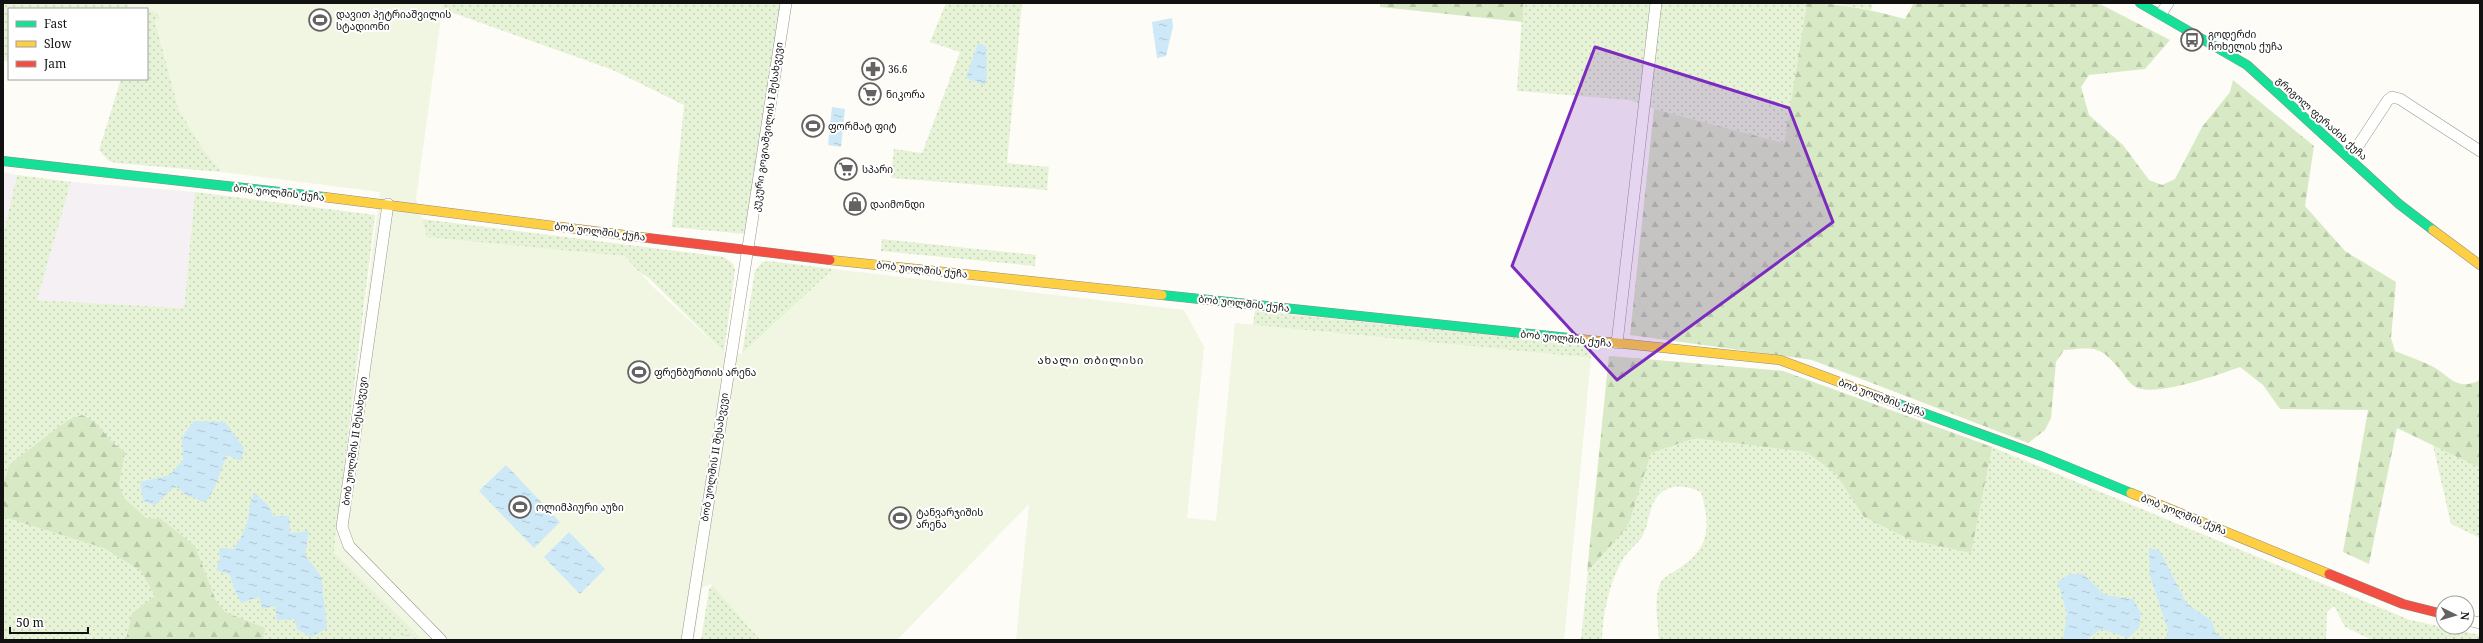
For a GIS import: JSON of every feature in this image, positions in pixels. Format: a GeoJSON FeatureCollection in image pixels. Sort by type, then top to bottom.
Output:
{"type":"FeatureCollection","features":[{"type":"Feature","properties":{"kind":"street","name":"კუკური გოგიაშვილის I შესახვევი"},"geometry":{"type":"LineString","coordinates":[[748,251],[786,3]]}},
{"type":"Feature","properties":{"kind":"street"},"geometry":{"type":"LineString","coordinates":[[1617,343],[1656,3]]}},
{"type":"Feature","properties":{"kind":"street","name":"გრიგოლ ფერაძის ქუჩა"},"geometry":{"type":"LineString","coordinates":[[2140,3],[2247,65],[2399,204],[2480,265]]}},
{"type":"Feature","properties":{"kind":"street"},"geometry":{"type":"LineString","coordinates":[[2161,14],[2168,3]]}},
{"type":"Feature","properties":{"kind":"street"},"geometry":{"type":"LineString","coordinates":[[2350,158],[2388,100],[2392,97],[2400,100],[2480,151]]}},
{"type":"Feature","properties":{"kind":"street","name":"ბობ უოლშის ქუჩა"},"geometry":{"type":"LineString","coordinates":[[3,161],[388,204],[748,251],[1780,360],[2041,456],[2403,604],[2435,612]]}},
{"type":"Feature","properties":{"kind":"street","name":"ბობ უოლშის II შესახვევი"},"geometry":{"type":"LineString","coordinates":[[388,204],[342,527],[349,546],[441,640]]}},
{"type":"Feature","properties":{"kind":"street","name":"ბობ უოლშის II შესახვევი"},"geometry":{"type":"LineString","coordinates":[[687,640],[703,524],[748,251]]}},
{"type":"Feature","properties":{"kind":"highlighted area"},"geometry":{"type":"Polygon","coordinates":[[[1595,47],[1789,108],[1833,222],[1617,380],[1512,266],[1595,47]]]}},
{"type":"Feature","properties":{"kind":"shaded area"},"geometry":{"type":"Polygon","coordinates":[[[3,172],[17,175],[3,236],[3,172]]]}},
{"type":"Feature","properties":{"kind":"shaded area"},"geometry":{"type":"Polygon","coordinates":[[[71,182],[195,192],[184,308],[37,300],[71,182]]]}},
{"type":"Feature","properties":{"kind":"green space"},"geometry":{"type":"Polygon","coordinates":[[[3,3],[130,3],[128,8],[8,8],[8,62],[3,60],[3,3]]]}},
{"type":"Feature","properties":{"kind":"green space"},"geometry":{"type":"Polygon","coordinates":[[[130,3],[443,3],[416,199],[427,237],[625,256],[651,285],[724,352],[742,354],[833,269],[1184,310],[1204,347],[1187,518],[1216,521],[1235,323],[1591,358],[1564,640],[1016,640],[1029,504],[897,640],[760,640],[711,584],[702,588],[694,640],[423,640],[334,552],[380,192],[222,172],[203,149],[179,110],[155,20],[161,18],[158,14],[148,10],[148,8],[128,8],[130,3]]]}},
{"type":"Feature","properties":{"kind":"green space"},"geometry":{"type":"Polygon","coordinates":[[[443,3],[783,3],[745,234],[672,227],[684,105],[613,70],[442,9],[443,3]]]}},
{"type":"Feature","properties":{"kind":"green space"},"geometry":{"type":"Polygon","coordinates":[[[946,3],[1022,3],[1007,163],[1049,167],[1047,190],[891,178],[894,149],[922,153],[960,52],[930,42],[946,3]]]}},
{"type":"Feature","properties":{"kind":"green space"},"geometry":{"type":"Polygon","coordinates":[[[1380,3],[1523,3],[1523,22],[1380,7],[1380,3]]]}},
{"type":"Feature","properties":{"kind":"green space"},"geometry":{"type":"Polygon","coordinates":[[[1523,3],[1807,3],[1784,143],[1654,109],[1630,100],[1517,91],[1523,3]]]}},
{"type":"Feature","properties":{"kind":"green space"},"geometry":{"type":"Polygon","coordinates":[[[1807,3],[1832,4],[1905,19],[1914,3],[2098,3],[2170,40],[2145,69],[2089,75],[2081,87],[2089,115],[2123,145],[2149,180],[2162,185],[2175,179],[2202,127],[2230,92],[2233,80],[2314,146],[2305,206],[2345,251],[2396,282],[2391,338],[2395,351],[2430,365],[2458,383],[2464,384],[2480,380],[2480,468],[2397,428],[2369,564],[2343,552],[2368,410],[2280,409],[2263,385],[2240,367],[2218,375],[2170,388],[2155,390],[2143,389],[2132,385],[2115,363],[2098,350],[2064,350],[2056,362],[2051,418],[2045,430],[2028,443],[1812,360],[1630,335],[1654,109],[1784,143],[1807,3]]]}},
{"type":"Feature","properties":{"kind":"green space"},"geometry":{"type":"Polygon","coordinates":[[[1833,3],[1873,3],[1871,10],[1833,3]]]}},
{"type":"Feature","properties":{"kind":"green space"},"geometry":{"type":"Polygon","coordinates":[[[148,11],[157,12],[161,19],[155,21],[179,110],[203,149],[222,172],[117,163],[109,161],[99,150],[121,80],[148,80],[148,11]]]}},
{"type":"Feature","properties":{"kind":"green space"},"geometry":{"type":"Polygon","coordinates":[[[17,175],[71,182],[37,300],[184,308],[195,192],[375,215],[334,552],[415,632],[391,640],[3,640],[3,236],[17,175]]]}},
{"type":"Feature","properties":{"kind":"green space"},"geometry":{"type":"Polygon","coordinates":[[[422,219],[724,257],[733,264],[735,270],[724,352],[650,279],[628,264],[430,252],[422,219]]]}},
{"type":"Feature","properties":{"kind":"green space"},"geometry":{"type":"Polygon","coordinates":[[[882,239],[1036,255],[1035,266],[881,251],[882,239]]]}},
{"type":"Feature","properties":{"kind":"green space"},"geometry":{"type":"Polygon","coordinates":[[[769,261],[833,269],[742,354],[755,270],[763,262],[769,261]]]}},
{"type":"Feature","properties":{"kind":"green space"},"geometry":{"type":"Polygon","coordinates":[[[1255,311],[1592,345],[1591,358],[1253,325],[1255,311]]]}},
{"type":"Feature","properties":{"kind":"green space"},"geometry":{"type":"Polygon","coordinates":[[[1609,356],[1783,371],[1992,447],[2410,620],[2435,625],[2435,635],[2480,635],[2480,640],[2372,640],[2345,627],[2334,606],[2327,612],[2326,640],[1659,640],[1657,595],[1661,582],[1691,559],[1698,551],[1703,543],[1707,525],[1701,492],[1684,487],[1672,487],[1662,492],[1654,501],[1642,537],[1627,553],[1615,575],[1608,596],[1602,640],[1581,640],[1609,356]]]}},
{"type":"Feature","properties":{"kind":"green space"},"geometry":{"type":"Polygon","coordinates":[[[1609,356],[1783,371],[1992,447],[1971,553],[1911,540],[1864,517],[1837,475],[1807,452],[1695,438],[1651,453],[1628,526],[1587,572],[1609,356]]]}},
{"type":"Feature","properties":{"kind":"green space"},"geometry":{"type":"Polygon","coordinates":[[[82,415],[96,423],[112,442],[125,451],[119,484],[124,498],[146,518],[161,519],[195,546],[216,601],[225,612],[265,628],[263,640],[126,640],[132,613],[155,596],[141,571],[104,548],[4,517],[3,484],[10,464],[68,420],[82,415]]]}},
{"type":"Feature","properties":{"kind":"green space"},"geometry":{"type":"Polygon","coordinates":[[[2433,445],[2480,468],[2480,538],[2451,524],[2433,445]]]}},
{"type":"Feature","properties":{"kind":"green space"},"geometry":{"type":"Polygon","coordinates":[[[717,580],[771,640],[701,640],[709,589],[717,580]]]}},
{"type":"Feature","properties":{"kind":"green space"},"geometry":{"type":"Polygon","coordinates":[[[415,632],[423,640],[391,640],[415,632]]]}},
{"type":"Feature","properties":{"kind":"water"},"geometry":{"type":"Polygon","coordinates":[[[1172,18],[1173,27],[1166,56],[1157,58],[1152,22],[1172,18]]]}},
{"type":"Feature","properties":{"kind":"water"},"geometry":{"type":"Polygon","coordinates":[[[978,43],[986,46],[987,76],[985,85],[966,78],[978,43]]]}},
{"type":"Feature","properties":{"kind":"water"},"geometry":{"type":"Polygon","coordinates":[[[832,107],[845,109],[841,147],[828,145],[832,107]]]}},
{"type":"Feature","properties":{"kind":"water"},"geometry":{"type":"Polygon","coordinates":[[[194,421],[225,422],[244,448],[241,461],[227,455],[215,487],[205,502],[186,495],[177,487],[170,490],[155,505],[143,501],[140,482],[170,475],[183,460],[182,437],[194,421]]]}},
{"type":"Feature","properties":{"kind":"water","name":"ოლიმპიური აუზი"},"geometry":{"type":"Polygon","coordinates":[[[506,465],[560,522],[534,548],[479,491],[506,465]]]}},
{"type":"Feature","properties":{"kind":"water"},"geometry":{"type":"Polygon","coordinates":[[[255,493],[268,505],[273,516],[289,516],[290,533],[309,531],[305,555],[321,576],[327,628],[311,637],[297,629],[295,619],[277,620],[275,606],[262,609],[259,597],[241,603],[230,575],[216,570],[220,558],[219,548],[234,549],[247,523],[251,501],[255,493]]]}},
{"type":"Feature","properties":{"kind":"water"},"geometry":{"type":"Polygon","coordinates":[[[569,532],[605,569],[580,594],[544,557],[569,532]]]}},
{"type":"Feature","properties":{"kind":"water"},"geometry":{"type":"Polygon","coordinates":[[[2149,548],[2160,551],[2187,604],[2211,620],[2216,634],[2226,640],[2166,640],[2168,630],[2150,575],[2149,548]]]}},
{"type":"Feature","properties":{"kind":"water"},"geometry":{"type":"Polygon","coordinates":[[[2069,574],[2083,574],[2105,595],[2133,599],[2141,613],[2139,628],[2128,638],[2101,629],[2086,640],[2063,640],[2067,614],[2058,582],[2069,574]]]}},
{"type":"Feature","properties":{"kind":"traffic: fast"},"geometry":{"type":"LineString","coordinates":[[2140,3],[2247,65],[2399,204],[2433,230]]}},
{"type":"Feature","properties":{"kind":"traffic: fast"},"geometry":{"type":"LineString","coordinates":[[3,161],[324,197]]}},
{"type":"Feature","properties":{"kind":"traffic: fast"},"geometry":{"type":"LineString","coordinates":[[1162,295],[1569,338]]}},
{"type":"Feature","properties":{"kind":"traffic: fast"},"geometry":{"type":"LineString","coordinates":[[1893,402],[2041,456],[2131,493]]}},
{"type":"Feature","properties":{"kind":"traffic: slow"},"geometry":{"type":"LineString","coordinates":[[324,197],[648,238]]}},
{"type":"Feature","properties":{"kind":"traffic: slow"},"geometry":{"type":"LineString","coordinates":[[2433,230],[2480,265]]}},
{"type":"Feature","properties":{"kind":"traffic: slow"},"geometry":{"type":"LineString","coordinates":[[830,260],[1162,295]]}},
{"type":"Feature","properties":{"kind":"traffic: slow"},"geometry":{"type":"LineString","coordinates":[[1569,338],[1780,360],[1893,402]]}},
{"type":"Feature","properties":{"kind":"traffic: slow"},"geometry":{"type":"LineString","coordinates":[[2131,493],[2329,574]]}},
{"type":"Feature","properties":{"kind":"traffic: jam"},"geometry":{"type":"LineString","coordinates":[[648,238],[830,260]]}},
{"type":"Feature","properties":{"kind":"traffic: jam"},"geometry":{"type":"LineString","coordinates":[[2329,574],[2403,604],[2435,612]]}},
{"type":"Feature","properties":{"kind":"place","name":"დავით პეტრიაშვილის სტადიონი"},"geometry":{"type":"Point","coordinates":[320,20]}},
{"type":"Feature","properties":{"kind":"place","name":"გოდერძი ჩოხელის ქუჩა"},"geometry":{"type":"Point","coordinates":[2192,40]}},
{"type":"Feature","properties":{"kind":"place","name":"36.6"},"geometry":{"type":"Point","coordinates":[873,69]}},
{"type":"Feature","properties":{"kind":"place","name":"ნიკორა"},"geometry":{"type":"Point","coordinates":[870,94]}},
{"type":"Feature","properties":{"kind":"place","name":"ფორმატ ფიტ"},"geometry":{"type":"Point","coordinates":[813,126]}},
{"type":"Feature","properties":{"kind":"place","name":"სპარი"},"geometry":{"type":"Point","coordinates":[846,169]}},
{"type":"Feature","properties":{"kind":"place","name":"დაიმონდი"},"geometry":{"type":"Point","coordinates":[855,204]}},
{"type":"Feature","properties":{"kind":"place","name":"ფრენბურთის არენა"},"geometry":{"type":"Point","coordinates":[639,372]}},
{"type":"Feature","properties":{"kind":"place","name":"ოლიმპიური აუზი"},"geometry":{"type":"Point","coordinates":[520,507]}},
{"type":"Feature","properties":{"kind":"place","name":"ტანვარჯიშის არენა"},"geometry":{"type":"Point","coordinates":[900,518]}},
{"type":"Feature","properties":{"kind":"district","name":"ახალი თბილისი"},"geometry":{"type":"Point","coordinates":[1091,360]}}]}
